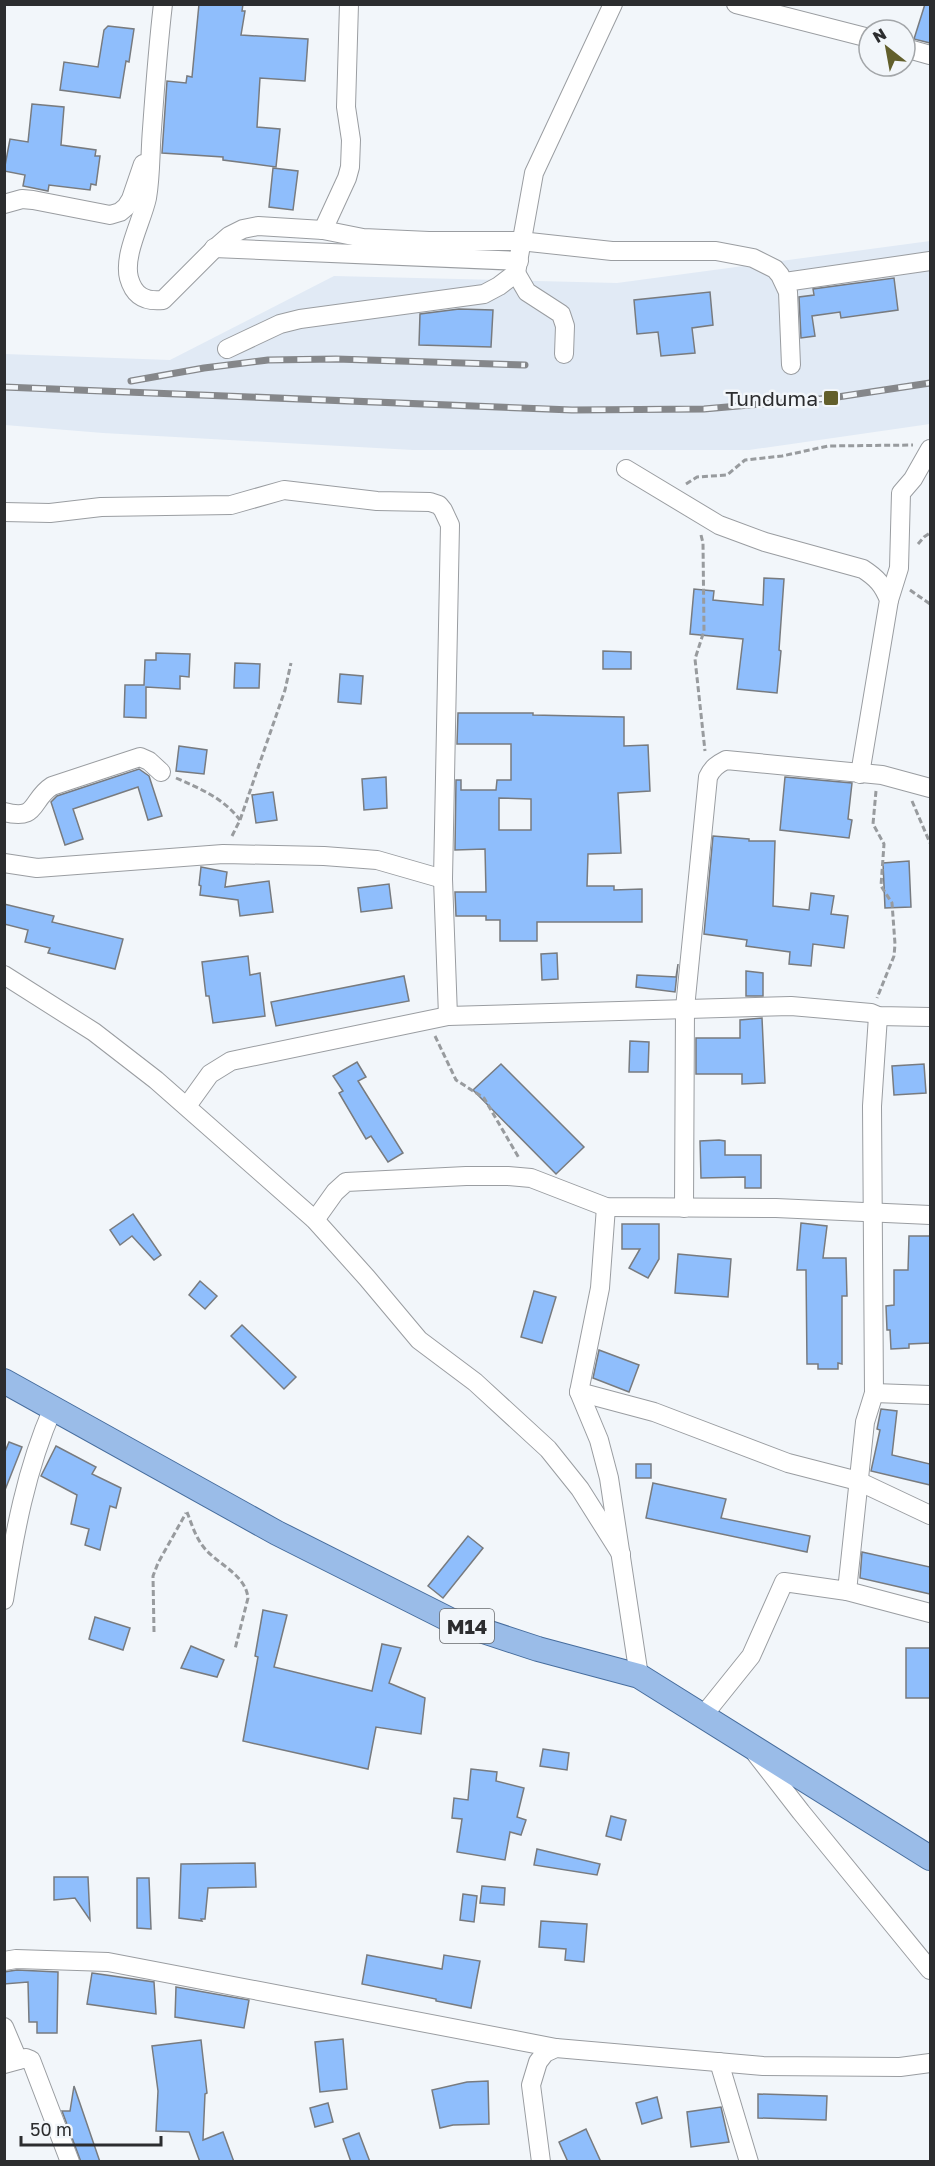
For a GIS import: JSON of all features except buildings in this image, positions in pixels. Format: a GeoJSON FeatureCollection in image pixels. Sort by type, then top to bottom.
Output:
{"type":"FeatureCollection","features":[{"type":"Feature","properties":{"kind":"main road","name":"M14"},"geometry":{"type":"LineString","coordinates":[[4,1382],[277,1533],[450,1620],[538,1649],[639,1676],[930,1858]]}},
{"type":"Feature","properties":{"kind":"street"},"geometry":{"type":"LineString","coordinates":[[163,4],[147,198],[128,262],[132,288],[142,299],[152,302],[163,300],[229,236],[243,229],[258,226],[323,230],[363,238],[520,241],[612,251],[716,251],[753,258],[775,269],[785,282],[788,292],[791,365]]}},
{"type":"Feature","properties":{"kind":"street"},"geometry":{"type":"LineString","coordinates":[[323,230],[350,167],[351,140],[346,107],[348,4]]}},
{"type":"Feature","properties":{"kind":"street"},"geometry":{"type":"LineString","coordinates":[[564,354],[566,326],[561,314],[527,292],[517,267],[520,241],[534,173],[613,4]]}},
{"type":"Feature","properties":{"kind":"street"},"geometry":{"type":"LineString","coordinates":[[736,4],[857,35]]}},
{"type":"Feature","properties":{"kind":"street"},"geometry":{"type":"LineString","coordinates":[[4,204],[22,199],[110,215],[120,212],[131,199],[151,138]]}},
{"type":"Feature","properties":{"kind":"street"},"geometry":{"type":"LineString","coordinates":[[214,249],[517,267]]}},
{"type":"Feature","properties":{"kind":"street"},"geometry":{"type":"LineString","coordinates":[[785,282],[930,261]]}},
{"type":"Feature","properties":{"kind":"street"},"geometry":{"type":"LineString","coordinates":[[227,349],[280,324],[300,319],[484,294],[499,286],[517,267]]}},
{"type":"Feature","properties":{"kind":"street"},"geometry":{"type":"LineString","coordinates":[[868,775],[889,600],[896,581],[899,556],[901,493],[913,479],[924,447]]}},
{"type":"Feature","properties":{"kind":"street"},"geometry":{"type":"LineString","coordinates":[[626,469],[719,525],[765,542],[863,569],[876,577],[889,600]]}},
{"type":"Feature","properties":{"kind":"street"},"geometry":{"type":"LineString","coordinates":[[4,512],[50,513],[101,507],[231,505],[284,490],[377,501],[430,502],[439,505],[450,525],[443,879],[448,1016]]}},
{"type":"Feature","properties":{"kind":"street"},"geometry":{"type":"LineString","coordinates":[[4,812],[24,814],[33,810],[42,793],[52,786],[140,758],[153,764],[161,772]]}},
{"type":"Feature","properties":{"kind":"street"},"geometry":{"type":"LineString","coordinates":[[684,1208],[686,1008],[708,777],[718,764],[726,760],[898,779],[930,788]]}},
{"type":"Feature","properties":{"kind":"street"},"geometry":{"type":"LineString","coordinates":[[4,863],[37,868],[223,854],[364,857],[443,879]]}},
{"type":"Feature","properties":{"kind":"street"},"geometry":{"type":"LineString","coordinates":[[4,975],[94,1032],[156,1080],[315,1220],[419,1340],[475,1382],[548,1449],[580,1489],[621,1554]]}},
{"type":"Feature","properties":{"kind":"street"},"geometry":{"type":"LineString","coordinates":[[187,1106],[210,1074],[231,1061],[448,1016],[791,1006],[874,1015],[930,1017]]}},
{"type":"Feature","properties":{"kind":"street"},"geometry":{"type":"LineString","coordinates":[[847,1591],[865,1422],[874,1393],[872,1106],[874,1015]]}},
{"type":"Feature","properties":{"kind":"street"},"geometry":{"type":"LineString","coordinates":[[315,1220],[335,1192],[349,1181],[466,1176],[531,1178],[606,1207],[776,1208],[930,1215]]}},
{"type":"Feature","properties":{"kind":"street"},"geometry":{"type":"LineString","coordinates":[[606,1207],[600,1288],[579,1392],[599,1440],[609,1478],[639,1676]]}},
{"type":"Feature","properties":{"kind":"street"},"geometry":{"type":"LineString","coordinates":[[579,1392],[654,1412],[788,1463],[858,1481],[930,1515]]}},
{"type":"Feature","properties":{"kind":"street"},"geometry":{"type":"LineString","coordinates":[[874,1393],[930,1395]]}},
{"type":"Feature","properties":{"kind":"street"},"geometry":{"type":"LineString","coordinates":[[4,1600],[24,1490],[32,1470],[39,1440],[53,1408]]}},
{"type":"Feature","properties":{"kind":"street"},"geometry":{"type":"LineString","coordinates":[[702,1716],[751,1656],[784,1582],[847,1591],[930,1613]]}},
{"type":"Feature","properties":{"kind":"street"},"geometry":{"type":"LineString","coordinates":[[750,1746],[930,1970]]}},
{"type":"Feature","properties":{"kind":"street"},"geometry":{"type":"LineString","coordinates":[[4,1961],[16,1959],[108,1962],[556,2048],[762,2066],[900,2067],[930,2063]]}},
{"type":"Feature","properties":{"kind":"street"},"geometry":{"type":"LineString","coordinates":[[4,2027],[11,2062],[26,2058],[31,2060],[70,2162]]}},
{"type":"Feature","properties":{"kind":"street"},"geometry":{"type":"LineString","coordinates":[[542,2162],[531,2085],[538,2062],[545,2053],[556,2048]]}},
{"type":"Feature","properties":{"kind":"street"},"geometry":{"type":"LineString","coordinates":[[720,2062],[749,2162]]}},
{"type":"Feature","properties":{"kind":"path"},"geometry":{"type":"LineString","coordinates":[[669,495],[697,477],[727,475],[745,460],[782,456],[828,446],[924,447]]}},
{"type":"Feature","properties":{"kind":"path"},"geometry":{"type":"LineString","coordinates":[[694,510],[703,543],[704,631],[695,659],[708,777]]}},
{"type":"Feature","properties":{"kind":"path"},"geometry":{"type":"LineString","coordinates":[[896,581],[930,604]]}},
{"type":"Feature","properties":{"kind":"path"},"geometry":{"type":"LineString","coordinates":[[223,854],[240,820],[285,690],[291,663]]}},
{"type":"Feature","properties":{"kind":"path"},"geometry":{"type":"LineString","coordinates":[[161,772],[202,789],[221,800],[240,820]]}},
{"type":"Feature","properties":{"kind":"path"},"geometry":{"type":"LineString","coordinates":[[868,775],[873,824],[884,844],[881,886],[892,903],[896,944],[874,1015]]}},
{"type":"Feature","properties":{"kind":"path"},"geometry":{"type":"LineString","coordinates":[[898,779],[916,809],[930,843]]}},
{"type":"Feature","properties":{"kind":"path"},"geometry":{"type":"LineString","coordinates":[[428,1020],[456,1080],[484,1098],[531,1178]]}},
{"type":"Feature","properties":{"kind":"path"},"geometry":{"type":"LineString","coordinates":[[154,1632],[153,1576],[158,1563],[182,1523],[194,1486]]}},
{"type":"Feature","properties":{"kind":"path"},"geometry":{"type":"LineString","coordinates":[[187,1512],[195,1533],[205,1549],[239,1579],[247,1590],[248,1598],[235,1649]]}},
{"type":"Feature","properties":{"kind":"shaded area"},"geometry":{"type":"Polygon","coordinates":[[[930,241],[930,424],[749,450],[413,450],[103,433],[5,425],[5,354],[170,360],[334,276],[617,283],[930,241]]]}},
{"type":"Feature","properties":{"kind":"railway"},"geometry":{"type":"LineString","coordinates":[[131,381],[268,360],[336,359],[525,365]]}},
{"type":"Feature","properties":{"kind":"railway"},"geometry":{"type":"LineString","coordinates":[[4,387],[572,410],[704,409],[831,398],[930,383]]}},
{"type":"Feature","properties":{"kind":"place","name":"Tunduma"},"geometry":{"type":"Point","coordinates":[831,398]}}]}
